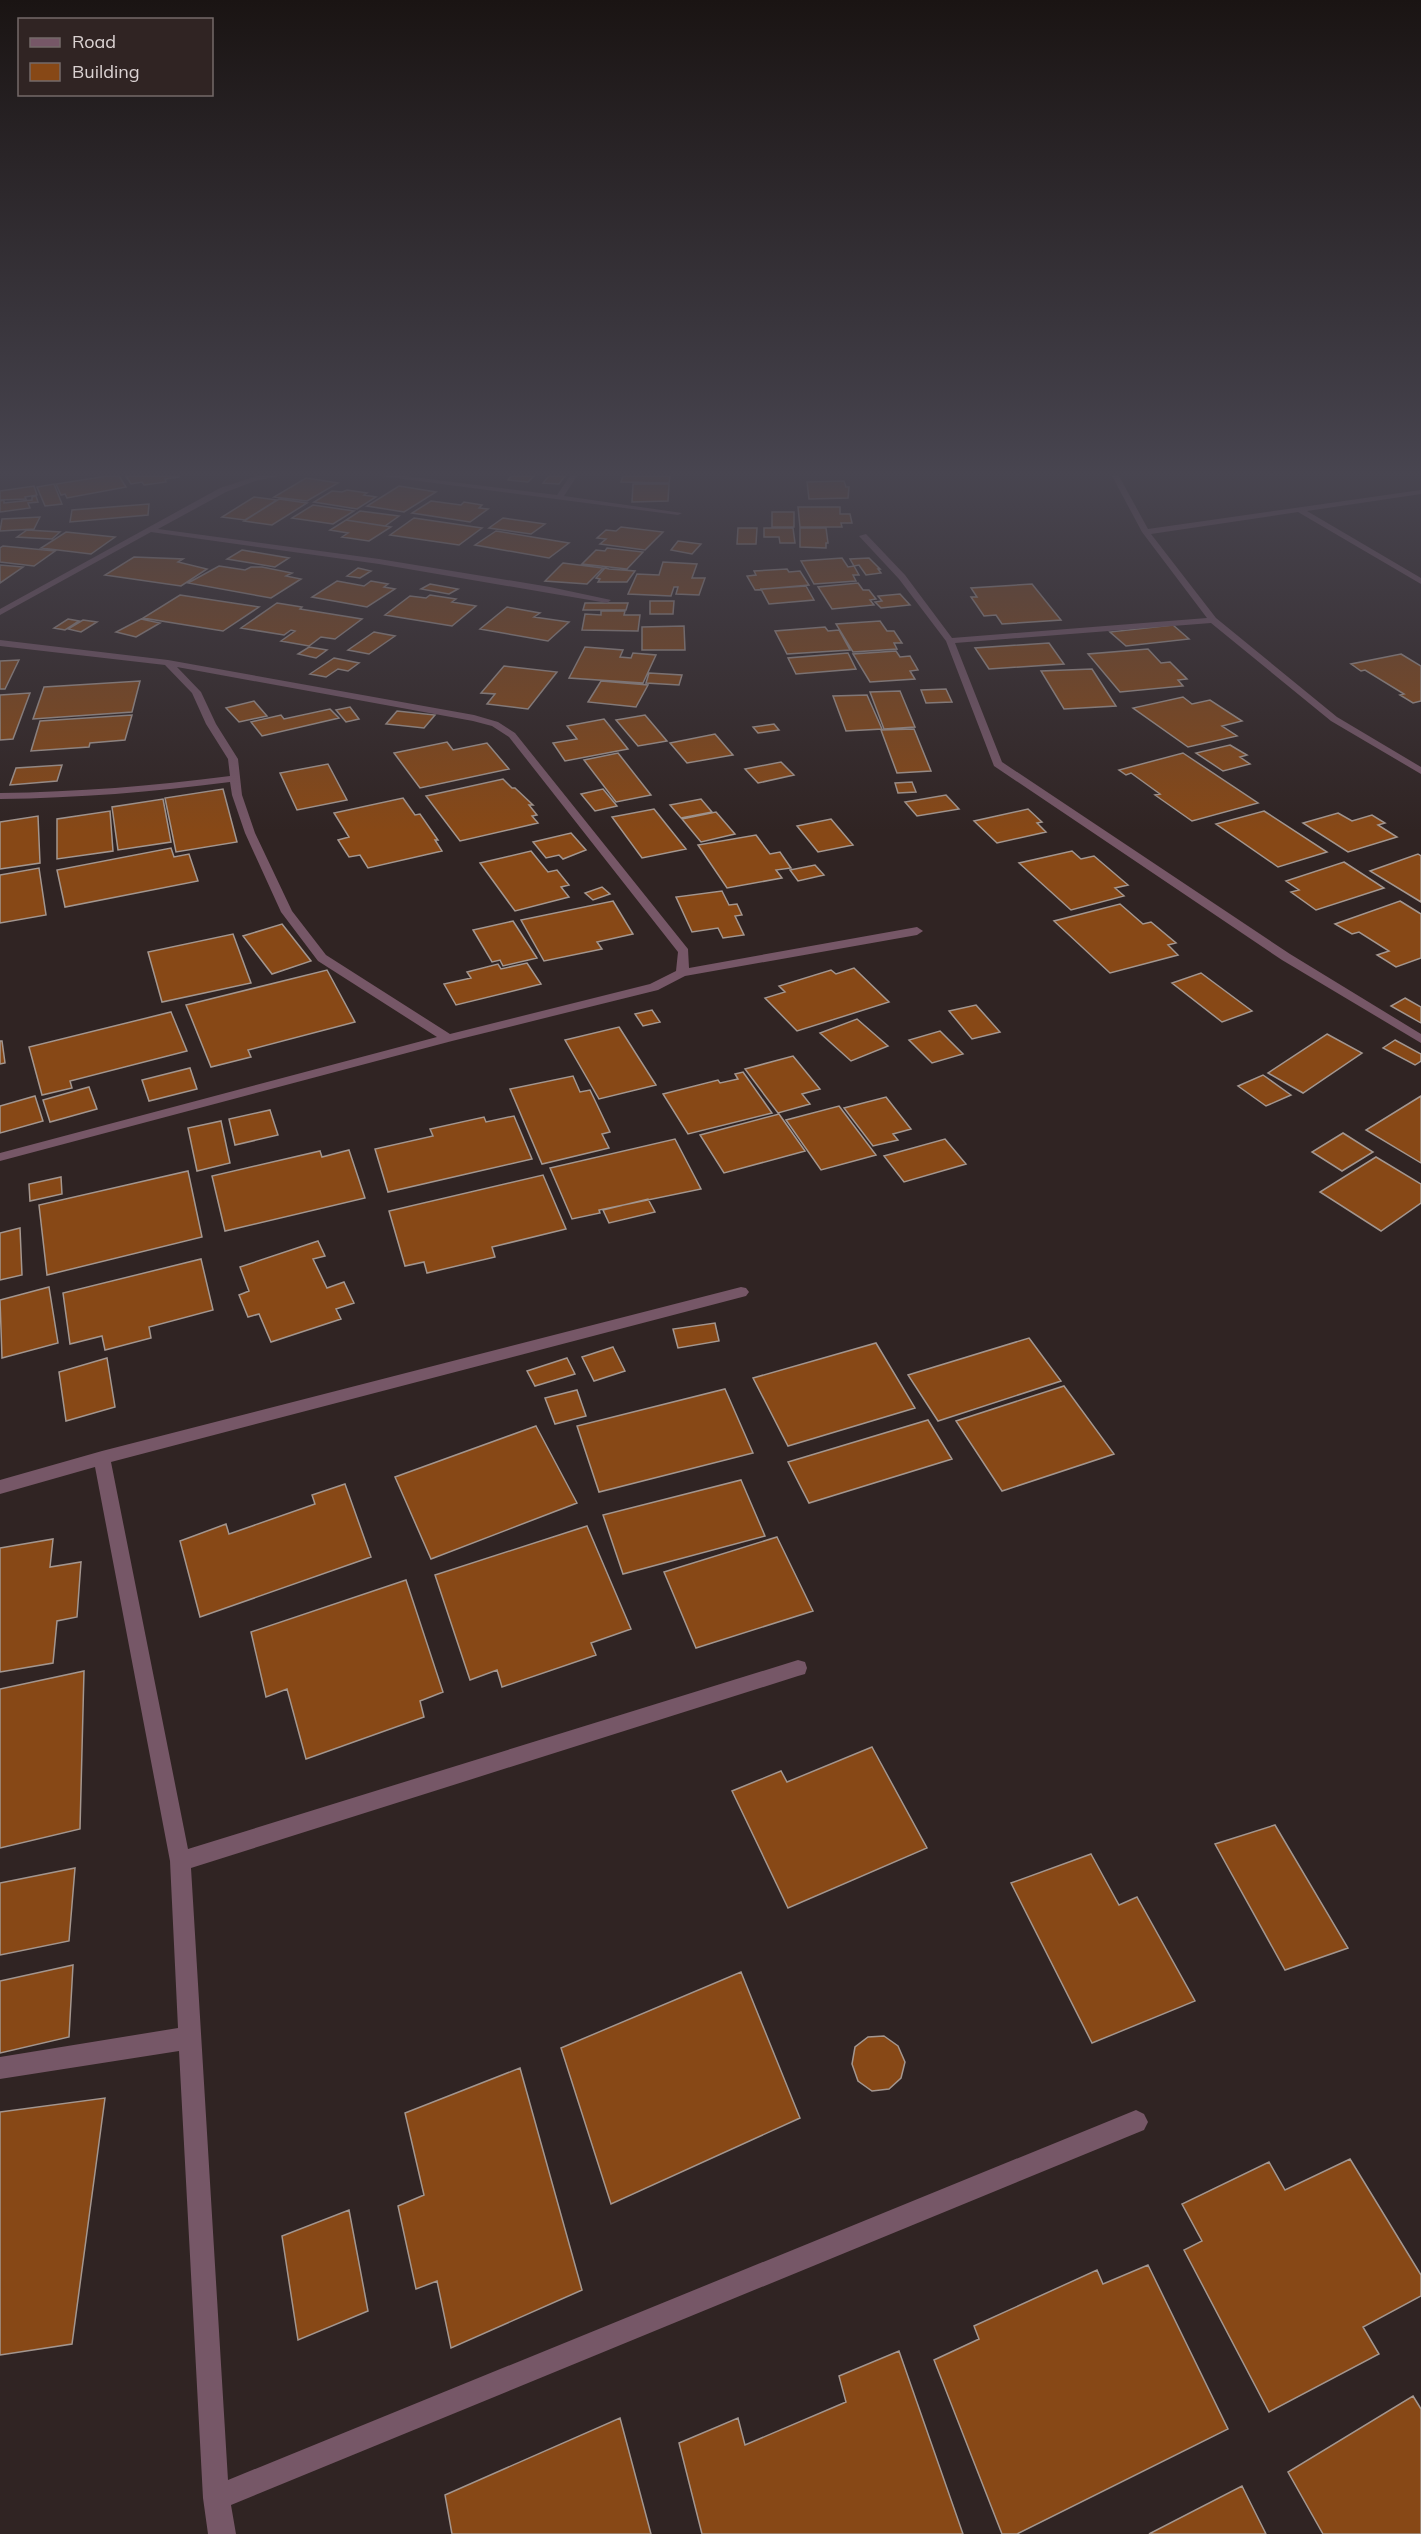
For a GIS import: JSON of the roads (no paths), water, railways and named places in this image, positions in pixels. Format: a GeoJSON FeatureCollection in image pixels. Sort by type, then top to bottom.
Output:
{"type":"FeatureCollection","features":[{"type":"Feature","properties":{"kind":"street"},"geometry":{"type":"LineString","coordinates":[[0,612],[33,594]]}},
{"type":"Feature","properties":{"kind":"street"},"geometry":{"type":"LineString","coordinates":[[576,594],[607,600]]}},
{"type":"Feature","properties":{"kind":"street"},"geometry":{"type":"LineString","coordinates":[[915,594],[950,641],[998,764],[1286,957],[1421,1039]]}},
{"type":"Feature","properties":{"kind":"street"},"geometry":{"type":"LineString","coordinates":[[1193,594],[1213,620],[1334,719],[1421,771]]}},
{"type":"Feature","properties":{"kind":"street"},"geometry":{"type":"LineString","coordinates":[[950,641],[1213,620]]}},
{"type":"Feature","properties":{"kind":"street"},"geometry":{"type":"LineString","coordinates":[[0,643],[168,663],[463,716],[495,724],[512,735],[684,952],[682,973]]}},
{"type":"Feature","properties":{"kind":"street"},"geometry":{"type":"LineString","coordinates":[[168,663],[196,692],[211,724],[232,759],[237,795],[250,833],[287,912],[322,958],[448,1038]]}},
{"type":"Feature","properties":{"kind":"street"},"geometry":{"type":"LineString","coordinates":[[0,796],[76,795],[161,788],[236,778]]}},
{"type":"Feature","properties":{"kind":"street"},"geometry":{"type":"LineString","coordinates":[[0,1157],[448,1038],[654,987],[682,973],[917,931]]}},
{"type":"Feature","properties":{"kind":"street"},"geometry":{"type":"LineString","coordinates":[[0,1487],[102,1458],[741,1292]]}},
{"type":"Feature","properties":{"kind":"street"},"geometry":{"type":"LineString","coordinates":[[102,1458],[180,1861],[216,2498],[222,2534]]}},
{"type":"Feature","properties":{"kind":"street"},"geometry":{"type":"LineString","coordinates":[[180,1861],[798,1668]]}},
{"type":"Feature","properties":{"kind":"street"},"geometry":{"type":"LineString","coordinates":[[0,2068],[189,2038]]}},
{"type":"Feature","properties":{"kind":"street"},"geometry":{"type":"LineString","coordinates":[[216,2498],[1136,2122]]}}]}
